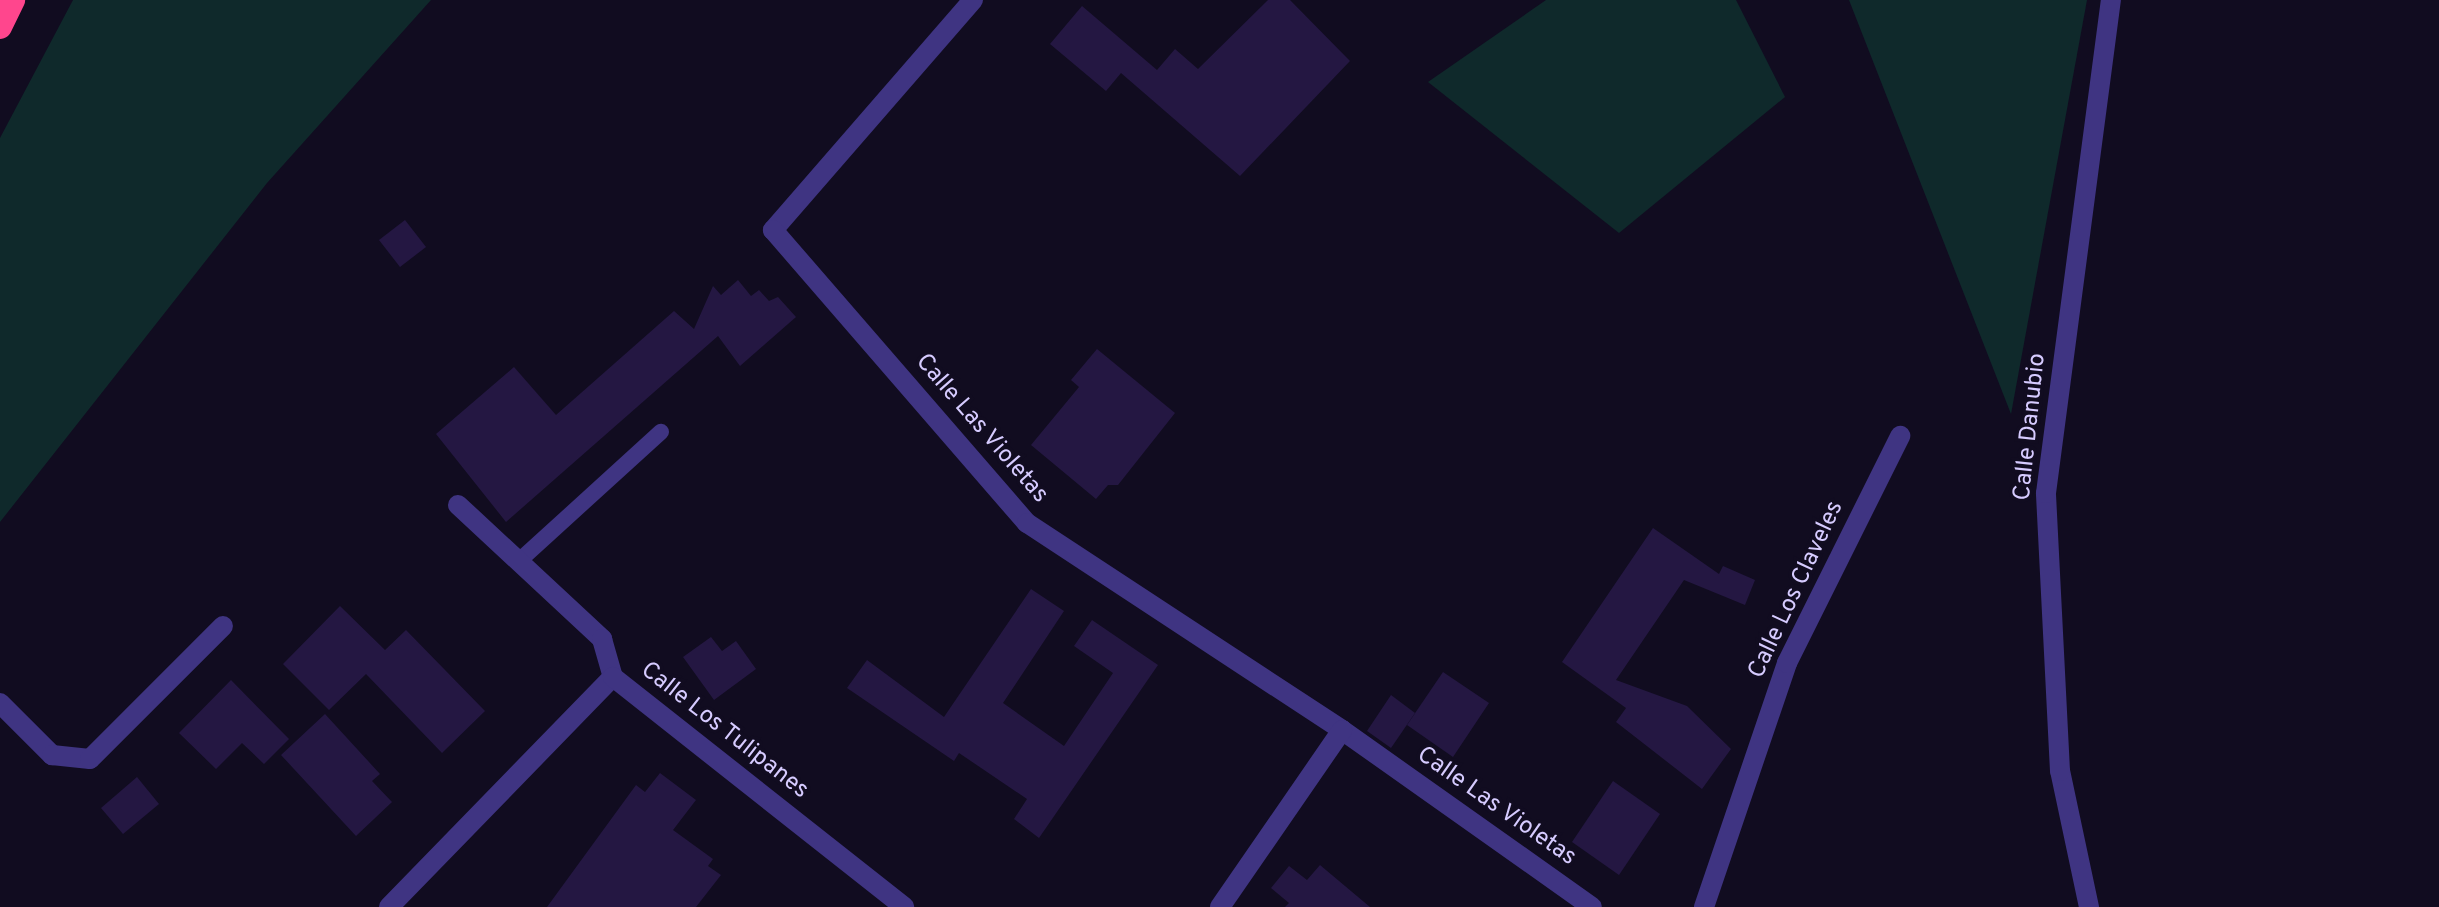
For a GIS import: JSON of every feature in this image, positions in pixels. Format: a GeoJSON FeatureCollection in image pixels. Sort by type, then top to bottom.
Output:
{"type":"FeatureCollection","features":[{"type":"Feature","properties":{"kind":"highway"},"geometry":{"type":"LineString","coordinates":[[0,27],[13,0]]}},
{"type":"Feature","properties":{"kind":"street","name":"Calle Las Violetas"},"geometry":{"type":"LineString","coordinates":[[973,0],[773,230],[1027,523],[1342,730],[1592,907]]}},
{"type":"Feature","properties":{"kind":"street","name":"Calle Danubio"},"geometry":{"type":"LineString","coordinates":[[2089,907],[2060,771],[2046,493],[2111,0]]}},
{"type":"Feature","properties":{"kind":"street","name":"Calle Los Claveles"},"geometry":{"type":"LineString","coordinates":[[1704,907],[1787,663],[1900,436]]}},
{"type":"Feature","properties":{"kind":"street"},"geometry":{"type":"LineString","coordinates":[[458,505],[602,639],[613,677]]}},
{"type":"Feature","properties":{"kind":"street"},"geometry":{"type":"LineString","coordinates":[[0,703],[52,755],[90,759],[223,626]]}},
{"type":"Feature","properties":{"kind":"street","name":"Calle Los Tulipanes"},"geometry":{"type":"LineString","coordinates":[[389,907],[613,677],[904,907]]}},
{"type":"Feature","properties":{"kind":"street"},"geometry":{"type":"LineString","coordinates":[[1220,907],[1342,730]]}},
{"type":"Feature","properties":{"kind":"lane"},"geometry":{"type":"LineString","coordinates":[[519,561],[661,432]]}},
{"type":"Feature","properties":{"kind":"green space"},"geometry":{"type":"Polygon","coordinates":[[[73,0],[431,0],[267,183],[0,522],[0,138],[73,0]]]}},
{"type":"Feature","properties":{"kind":"green space"},"geometry":{"type":"Polygon","coordinates":[[[1546,0],[1736,0],[1785,97],[1619,233],[1428,82],[1546,0]]]}},
{"type":"Feature","properties":{"kind":"green space"},"geometry":{"type":"Polygon","coordinates":[[[1849,0],[2087,0],[2011,414],[1849,0]]]}},
{"type":"Feature","properties":{"kind":"building"},"geometry":{"type":"Polygon","coordinates":[[[1268,0],[1290,0],[1350,61],[1240,176],[1121,73],[1106,91],[1050,44],[1082,6],[1157,70],[1175,49],[1198,69],[1268,0]]]}},
{"type":"Feature","properties":{"kind":"building"},"geometry":{"type":"Polygon","coordinates":[[[405,220],[426,247],[400,267],[379,240],[405,220]]]}},
{"type":"Feature","properties":{"kind":"building"},"geometry":{"type":"Polygon","coordinates":[[[738,280],[751,296],[759,290],[769,301],[778,297],[796,317],[740,366],[718,336],[506,522],[436,434],[514,367],[556,415],[674,311],[694,329],[713,286],[721,295],[738,280]]]}},
{"type":"Feature","properties":{"kind":"building"},"geometry":{"type":"Polygon","coordinates":[[[1097,349],[1175,413],[1118,485],[1108,485],[1096,499],[1031,445],[1079,387],[1071,380],[1097,349]]]}},
{"type":"Feature","properties":{"kind":"building"},"geometry":{"type":"Polygon","coordinates":[[[1653,528],[1719,574],[1723,566],[1755,580],[1745,605],[1684,580],[1616,680],[1687,706],[1731,749],[1702,789],[1616,722],[1626,708],[1562,662],[1653,528]]]}},
{"type":"Feature","properties":{"kind":"building"},"geometry":{"type":"Polygon","coordinates":[[[1031,589],[1064,611],[1003,703],[1064,746],[1113,673],[1074,646],[1092,620],[1158,665],[1039,838],[1014,819],[1027,799],[959,753],[954,761],[847,688],[867,660],[944,717],[1031,589]]]}},
{"type":"Feature","properties":{"kind":"building"},"geometry":{"type":"Polygon","coordinates":[[[340,606],[385,650],[406,630],[485,711],[442,753],[366,674],[329,710],[283,664],[340,606]]]}},
{"type":"Feature","properties":{"kind":"building"},"geometry":{"type":"Polygon","coordinates":[[[711,637],[722,651],[736,641],[756,669],[714,700],[683,657],[711,637]]]}},
{"type":"Feature","properties":{"kind":"building"},"geometry":{"type":"Polygon","coordinates":[[[1443,672],[1489,703],[1453,757],[1407,725],[1443,672]]]}},
{"type":"Feature","properties":{"kind":"building"},"geometry":{"type":"Polygon","coordinates":[[[231,680],[289,739],[264,764],[242,743],[216,769],[179,733],[231,680]]]}},
{"type":"Feature","properties":{"kind":"building"},"geometry":{"type":"Polygon","coordinates":[[[1391,695],[1415,713],[1391,748],[1367,731],[1391,695]]]}},
{"type":"Feature","properties":{"kind":"building"},"geometry":{"type":"Polygon","coordinates":[[[325,714],[380,774],[372,781],[392,802],[356,836],[281,755],[325,714]]]}},
{"type":"Feature","properties":{"kind":"building"},"geometry":{"type":"Polygon","coordinates":[[[660,773],[696,800],[673,830],[713,859],[708,866],[721,875],[696,907],[547,907],[636,785],[645,792],[660,773]]]}},
{"type":"Feature","properties":{"kind":"building"},"geometry":{"type":"Polygon","coordinates":[[[137,777],[159,804],[123,834],[101,808],[137,777]]]}},
{"type":"Feature","properties":{"kind":"building"},"geometry":{"type":"Polygon","coordinates":[[[1613,781],[1660,814],[1619,875],[1572,842],[1613,781]]]}},
{"type":"Feature","properties":{"kind":"building"},"geometry":{"type":"Polygon","coordinates":[[[1320,865],[1370,907],[1285,907],[1289,903],[1271,888],[1289,866],[1307,880],[1320,865]]]}}]}
